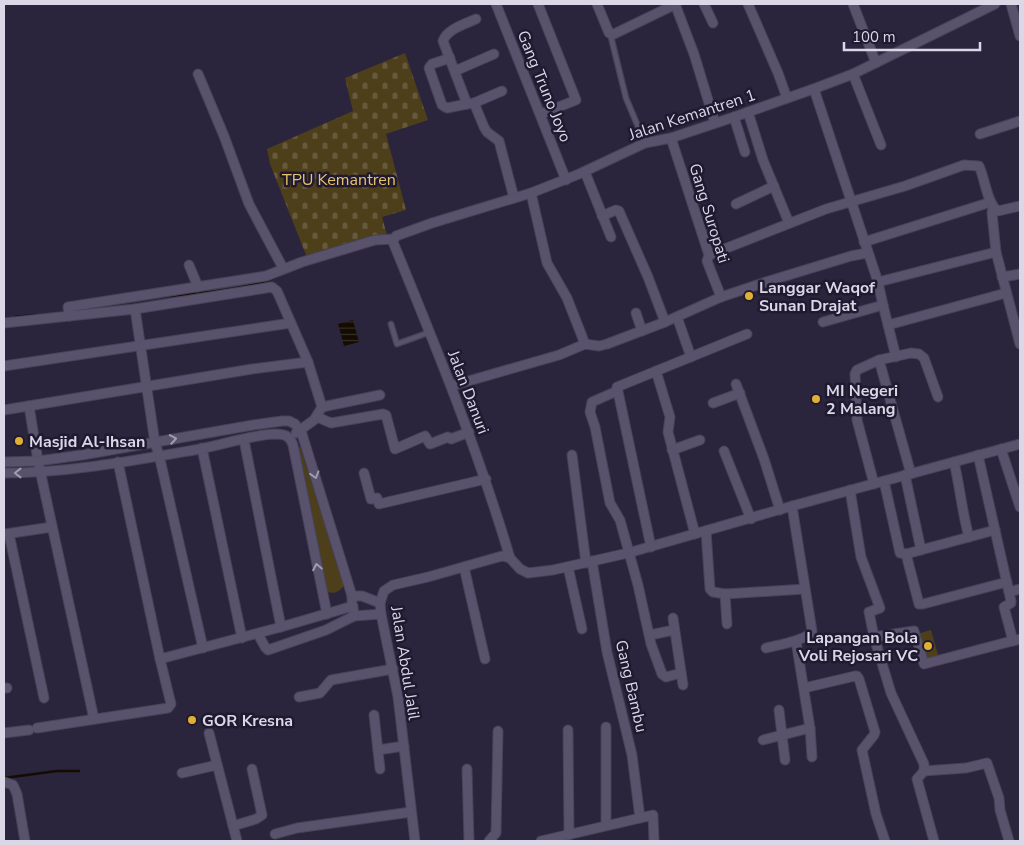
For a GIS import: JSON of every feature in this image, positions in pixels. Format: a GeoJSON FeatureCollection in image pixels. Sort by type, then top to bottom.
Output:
{"type":"FeatureCollection","features":[{"type":"Feature","properties":{"kind":"street","name":"Gang Truno Joyo"},"geometry":{"type":"LineString","coordinates":[[496,4],[566,180]]}},
{"type":"Feature","properties":{"kind":"street"},"geometry":{"type":"LineString","coordinates":[[538,4],[576,100],[541,114]]}},
{"type":"Feature","properties":{"kind":"street"},"geometry":{"type":"LineString","coordinates":[[597,4],[609,32],[614,34],[676,4],[694,54],[715,123]]}},
{"type":"Feature","properties":{"kind":"street"},"geometry":{"type":"LineString","coordinates":[[704,4],[713,23]]}},
{"type":"Feature","properties":{"kind":"street"},"geometry":{"type":"LineString","coordinates":[[748,4],[787,98]]}},
{"type":"Feature","properties":{"kind":"street"},"geometry":{"type":"LineString","coordinates":[[853,4],[876,63]]}},
{"type":"Feature","properties":{"kind":"street","name":"Jalan Kemantren 1"},"geometry":{"type":"LineString","coordinates":[[68,313],[68,308],[266,276],[283,268],[375,240],[394,239],[396,236],[432,223],[531,193],[566,180],[645,144],[670,138],[734,117],[854,74],[995,4]]}},
{"type":"Feature","properties":{"kind":"street"},"geometry":{"type":"LineString","coordinates":[[1011,4],[1020,36]]}},
{"type":"Feature","properties":{"kind":"street"},"geometry":{"type":"LineString","coordinates":[[476,19],[449,32],[444,41],[470,104],[487,132],[499,141],[514,198]]}},
{"type":"Feature","properties":{"kind":"street"},"geometry":{"type":"LineString","coordinates":[[455,71],[494,54]]}},
{"type":"Feature","properties":{"kind":"street"},"geometry":{"type":"LineString","coordinates":[[450,58],[432,64],[429,68],[444,107],[470,104],[502,91]]}},
{"type":"Feature","properties":{"kind":"street"},"geometry":{"type":"LineString","coordinates":[[198,74],[224,136],[249,204],[283,268]]}},
{"type":"Feature","properties":{"kind":"street"},"geometry":{"type":"LineString","coordinates":[[854,74],[881,145]]}},
{"type":"Feature","properties":{"kind":"street"},"geometry":{"type":"LineString","coordinates":[[814,89],[878,282],[896,357]]}},
{"type":"Feature","properties":{"kind":"street"},"geometry":{"type":"LineString","coordinates":[[748,112],[763,160],[789,222]]}},
{"type":"Feature","properties":{"kind":"street"},"geometry":{"type":"LineString","coordinates":[[734,117],[745,152]]}},
{"type":"Feature","properties":{"kind":"street"},"geometry":{"type":"LineString","coordinates":[[980,134],[1020,121]]}},
{"type":"Feature","properties":{"kind":"street","name":"Gang Suropati"},"geometry":{"type":"LineString","coordinates":[[670,138],[709,255],[707,261],[721,297]]}},
{"type":"Feature","properties":{"kind":"street"},"geometry":{"type":"LineString","coordinates":[[709,255],[789,222],[850,201],[906,186],[958,166],[973,164],[979,166],[983,172],[992,205],[996,252],[1020,344]]}},
{"type":"Feature","properties":{"kind":"street"},"geometry":{"type":"LineString","coordinates":[[585,172],[611,237]]}},
{"type":"Feature","properties":{"kind":"street"},"geometry":{"type":"LineString","coordinates":[[736,204],[774,186]]}},
{"type":"Feature","properties":{"kind":"street"},"geometry":{"type":"LineString","coordinates":[[531,193],[547,263],[567,298],[585,344]]}},
{"type":"Feature","properties":{"kind":"street"},"geometry":{"type":"LineString","coordinates":[[992,205],[998,211],[1020,206]]}},
{"type":"Feature","properties":{"kind":"street"},"geometry":{"type":"LineString","coordinates":[[864,242],[992,205]]}},
{"type":"Feature","properties":{"kind":"street"},"geometry":{"type":"LineString","coordinates":[[602,216],[616,210],[619,211],[648,277],[665,322]]}},
{"type":"Feature","properties":{"kind":"street","name":"Jalan Danuri"},"geometry":{"type":"LineString","coordinates":[[394,239],[393,242],[469,432],[510,558]]}},
{"type":"Feature","properties":{"kind":"street"},"geometry":{"type":"LineString","coordinates":[[878,282],[996,252]]}},
{"type":"Feature","properties":{"kind":"street"},"geometry":{"type":"LineString","coordinates":[[452,386],[559,355],[585,344],[599,346],[607,344],[665,322],[721,297],[768,280],[867,253]]}},
{"type":"Feature","properties":{"kind":"street"},"geometry":{"type":"LineString","coordinates":[[189,265],[198,287]]}},
{"type":"Feature","properties":{"kind":"street"},"geometry":{"type":"LineString","coordinates":[[1002,277],[1020,274]]}},
{"type":"Feature","properties":{"kind":"street"},"geometry":{"type":"LineString","coordinates":[[4,324],[68,313],[134,309],[272,287],[278,291],[308,362],[322,408],[317,417],[290,438]]}},
{"type":"Feature","properties":{"kind":"street"},"geometry":{"type":"LineString","coordinates":[[888,324],[1006,293]]}},
{"type":"Feature","properties":{"kind":"street"},"geometry":{"type":"LineString","coordinates":[[823,322],[883,305]]}},
{"type":"Feature","properties":{"kind":"street"},"geometry":{"type":"LineString","coordinates":[[134,309],[155,443],[203,648]]}},
{"type":"Feature","properties":{"kind":"street"},"geometry":{"type":"LineString","coordinates":[[636,313],[642,331]]}},
{"type":"Feature","properties":{"kind":"street"},"geometry":{"type":"LineString","coordinates":[[677,317],[691,357]]}},
{"type":"Feature","properties":{"kind":"street"},"geometry":{"type":"LineString","coordinates":[[4,366],[291,322]]}},
{"type":"Feature","properties":{"kind":"street"},"geometry":{"type":"LineString","coordinates":[[681,673],[666,677],[662,674],[620,520],[610,503],[595,427],[590,412],[592,402],[617,390],[619,386],[747,334]]}},
{"type":"Feature","properties":{"kind":"street"},"geometry":{"type":"LineString","coordinates":[[938,397],[922,355],[915,353],[879,360],[857,370],[855,374],[857,420],[879,482],[898,549],[900,553],[906,554],[995,530]]}},
{"type":"Feature","properties":{"kind":"street"},"geometry":{"type":"LineString","coordinates":[[879,360],[908,474],[921,550]]}},
{"type":"Feature","properties":{"kind":"street"},"geometry":{"type":"LineString","coordinates":[[4,410],[252,369],[308,362]]}},
{"type":"Feature","properties":{"kind":"street"},"geometry":{"type":"LineString","coordinates":[[656,371],[670,417],[668,432],[695,534]]}},
{"type":"Feature","properties":{"kind":"street"},"geometry":{"type":"LineString","coordinates":[[713,404],[738,388],[780,510]]}},
{"type":"Feature","properties":{"kind":"street"},"geometry":{"type":"LineString","coordinates":[[617,390],[651,547]]}},
{"type":"Feature","properties":{"kind":"street"},"geometry":{"type":"LineString","coordinates":[[322,408],[380,395]]}},
{"type":"Feature","properties":{"kind":"street"},"geometry":{"type":"LineString","coordinates":[[29,406],[52,528],[94,719]]}},
{"type":"Feature","properties":{"kind":"street"},"geometry":{"type":"LineString","coordinates":[[317,417],[331,423],[383,414],[386,416],[395,449],[425,436],[430,444],[449,436],[450,439],[469,432]]}},
{"type":"Feature","properties":{"kind":"street"},"geometry":{"type":"LineString","coordinates":[[4,462],[82,455],[253,425],[289,421],[300,429],[352,596],[354,616]]}},
{"type":"Feature","properties":{"kind":"street"},"geometry":{"type":"LineString","coordinates":[[4,473],[41,473],[281,434],[290,438],[293,444],[327,614]]}},
{"type":"Feature","properties":{"kind":"street"},"geometry":{"type":"LineString","coordinates":[[244,440],[281,627]]}},
{"type":"Feature","properties":{"kind":"street"},"geometry":{"type":"LineString","coordinates":[[672,450],[700,440]]}},
{"type":"Feature","properties":{"kind":"street"},"geometry":{"type":"LineString","coordinates":[[510,558],[520,569],[528,573],[568,567],[628,554],[792,506],[1020,444]]}},
{"type":"Feature","properties":{"kind":"street"},"geometry":{"type":"LineString","coordinates":[[202,448],[242,638]]}},
{"type":"Feature","properties":{"kind":"street"},"geometry":{"type":"LineString","coordinates":[[1002,449],[1020,507]]}},
{"type":"Feature","properties":{"kind":"street"},"geometry":{"type":"LineString","coordinates":[[724,451],[752,519]]}},
{"type":"Feature","properties":{"kind":"street"},"geometry":{"type":"LineString","coordinates":[[82,455],[84,466]]}},
{"type":"Feature","properties":{"kind":"street","name":"Gang Bambu"},"geometry":{"type":"LineString","coordinates":[[572,455],[589,562],[607,652],[632,755],[640,818]]}},
{"type":"Feature","properties":{"kind":"street"},"geometry":{"type":"LineString","coordinates":[[874,637],[914,631],[924,664],[1016,640],[1004,607],[1011,603],[978,455]]}},
{"type":"Feature","properties":{"kind":"street"},"geometry":{"type":"LineString","coordinates":[[4,733],[170,706],[171,704],[118,462]]}},
{"type":"Feature","properties":{"kind":"street"},"geometry":{"type":"LineString","coordinates":[[954,462],[960,487],[962,512],[969,537]]}},
{"type":"Feature","properties":{"kind":"street"},"geometry":{"type":"LineString","coordinates":[[364,473],[371,499],[377,498],[379,504],[486,480]]}},
{"type":"Feature","properties":{"kind":"street"},"geometry":{"type":"LineString","coordinates":[[850,490],[861,557],[880,608],[869,612],[874,637],[891,693],[922,759],[924,772]]}},
{"type":"Feature","properties":{"kind":"street"},"geometry":{"type":"LineString","coordinates":[[766,648],[796,640],[809,635],[812,631],[792,506]]}},
{"type":"Feature","properties":{"kind":"street"},"geometry":{"type":"LineString","coordinates":[[44,698],[6,534],[52,528]]}},
{"type":"Feature","properties":{"kind":"street"},"geometry":{"type":"LineString","coordinates":[[706,531],[710,589],[713,592],[724,594],[805,589]]}},
{"type":"Feature","properties":{"kind":"street"},"geometry":{"type":"LineString","coordinates":[[906,554],[919,604],[1007,582]]}},
{"type":"Feature","properties":{"kind":"street","name":"Jalan Abdul Jalil"},"geometry":{"type":"LineString","coordinates":[[416,841],[393,669],[380,603],[384,592],[393,585],[502,556],[510,558]]}},
{"type":"Feature","properties":{"kind":"street"},"geometry":{"type":"LineString","coordinates":[[464,567],[485,659]]}},
{"type":"Feature","properties":{"kind":"street"},"geometry":{"type":"LineString","coordinates":[[568,567],[582,629]]}},
{"type":"Feature","properties":{"kind":"street"},"geometry":{"type":"LineString","coordinates":[[1009,592],[1020,589]]}},
{"type":"Feature","properties":{"kind":"street"},"geometry":{"type":"LineString","coordinates":[[724,594],[727,624]]}},
{"type":"Feature","properties":{"kind":"street"},"geometry":{"type":"LineString","coordinates":[[352,596],[362,596],[380,603]]}},
{"type":"Feature","properties":{"kind":"street"},"geometry":{"type":"LineString","coordinates":[[160,659],[258,634],[353,606]]}},
{"type":"Feature","properties":{"kind":"street"},"geometry":{"type":"LineString","coordinates":[[258,634],[264,647],[268,650],[326,630],[354,616],[381,614]]}},
{"type":"Feature","properties":{"kind":"street"},"geometry":{"type":"LineString","coordinates":[[673,618],[683,686]]}},
{"type":"Feature","properties":{"kind":"street"},"geometry":{"type":"LineString","coordinates":[[650,635],[674,630]]}},
{"type":"Feature","properties":{"kind":"street"},"geometry":{"type":"LineString","coordinates":[[796,640],[810,728],[812,757]]}},
{"type":"Feature","properties":{"kind":"street"},"geometry":{"type":"LineString","coordinates":[[299,697],[320,693],[331,680],[393,669]]}},
{"type":"Feature","properties":{"kind":"street"},"geometry":{"type":"LineString","coordinates":[[804,688],[854,676],[857,676],[859,679],[875,732],[862,748],[862,753],[884,841]]}},
{"type":"Feature","properties":{"kind":"street"},"geometry":{"type":"LineString","coordinates":[[779,710],[785,760]]}},
{"type":"Feature","properties":{"kind":"street"},"geometry":{"type":"LineString","coordinates":[[374,715],[380,769]]}},
{"type":"Feature","properties":{"kind":"street"},"geometry":{"type":"LineString","coordinates":[[606,727],[606,825]]}},
{"type":"Feature","properties":{"kind":"street"},"geometry":{"type":"LineString","coordinates":[[763,740],[810,728]]}},
{"type":"Feature","properties":{"kind":"street"},"geometry":{"type":"LineString","coordinates":[[568,730],[569,835]]}},
{"type":"Feature","properties":{"kind":"street"},"geometry":{"type":"LineString","coordinates":[[489,841],[496,833],[498,731]]}},
{"type":"Feature","properties":{"kind":"street"},"geometry":{"type":"LineString","coordinates":[[209,733],[234,826],[236,841]]}},
{"type":"Feature","properties":{"kind":"street"},"geometry":{"type":"LineString","coordinates":[[378,750],[404,746]]}},
{"type":"Feature","properties":{"kind":"street"},"geometry":{"type":"LineString","coordinates":[[934,841],[917,779],[924,772],[966,768],[987,763],[999,798],[1000,810],[1009,841]]}},
{"type":"Feature","properties":{"kind":"street"},"geometry":{"type":"LineString","coordinates":[[182,773],[217,765]]}},
{"type":"Feature","properties":{"kind":"street"},"geometry":{"type":"LineString","coordinates":[[234,826],[256,819],[262,815],[252,769]]}},
{"type":"Feature","properties":{"kind":"street"},"geometry":{"type":"LineString","coordinates":[[467,770],[469,841]]}},
{"type":"Feature","properties":{"kind":"street"},"geometry":{"type":"LineString","coordinates":[[4,782],[12,785],[17,794],[24,841]]}},
{"type":"Feature","properties":{"kind":"street"},"geometry":{"type":"LineString","coordinates":[[276,834],[297,828],[411,812]]}},
{"type":"Feature","properties":{"kind":"street"},"geometry":{"type":"LineString","coordinates":[[542,841],[654,815],[654,841]]}},
{"type":"Feature","properties":{"kind":"lane"},"geometry":{"type":"LineString","coordinates":[[609,32],[622,83],[645,144]]}},
{"type":"Feature","properties":{"kind":"lane"},"geometry":{"type":"LineString","coordinates":[[390,324],[398,344],[430,332]]}},
{"type":"Feature","properties":{"kind":"green space","name":"TPU Kemantren"},"geometry":{"type":"Polygon","coordinates":[[[405,53],[428,120],[386,134],[406,210],[382,217],[387,235],[309,257],[306,255],[270,164],[267,149],[353,111],[345,78],[405,53]]]}},
{"type":"Feature","properties":{"kind":"green space"},"geometry":{"type":"Polygon","coordinates":[[[300,447],[344,583],[343,587],[334,593],[327,592],[326,588],[298,448],[300,447]]]}},
{"type":"Feature","properties":{"kind":"green space","name":"Lapangan Bola Voli Rejosari VC"},"geometry":{"type":"Polygon","coordinates":[[[931,630],[939,658],[925,661],[917,634],[931,630]]]}},
{"type":"Feature","properties":{"kind":"shaded area"},"geometry":{"type":"Polygon","coordinates":[[[353,320],[359,342],[344,346],[338,324],[353,320]]]}},
{"type":"Feature","properties":{"kind":"waterway"},"geometry":{"type":"LineString","coordinates":[[156,297],[236,288],[267,281],[280,275]]}},
{"type":"Feature","properties":{"kind":"waterway"},"geometry":{"type":"LineString","coordinates":[[70,311],[92,308]]}},
{"type":"Feature","properties":{"kind":"waterway"},"geometry":{"type":"LineString","coordinates":[[15,317],[35,315]]}},
{"type":"Feature","properties":{"kind":"waterway"},"geometry":{"type":"LineString","coordinates":[[4,778],[57,771],[79,771]]}},
{"type":"Feature","properties":{"kind":"place","name":"Langgar Waqof Sunan Drajat"},"geometry":{"type":"Point","coordinates":[749,296]}},
{"type":"Feature","properties":{"kind":"place","name":"MI Negeri 2 Malang"},"geometry":{"type":"Point","coordinates":[816,399]}},
{"type":"Feature","properties":{"kind":"place","name":"Masjid Al-Ihsan"},"geometry":{"type":"Point","coordinates":[19,441]}},
{"type":"Feature","properties":{"kind":"place","name":"Lapangan Bola Voli Rejosari VC"},"geometry":{"type":"Point","coordinates":[928,646]}},
{"type":"Feature","properties":{"kind":"place","name":"GOR Kresna"},"geometry":{"type":"Point","coordinates":[192,720]}}]}
